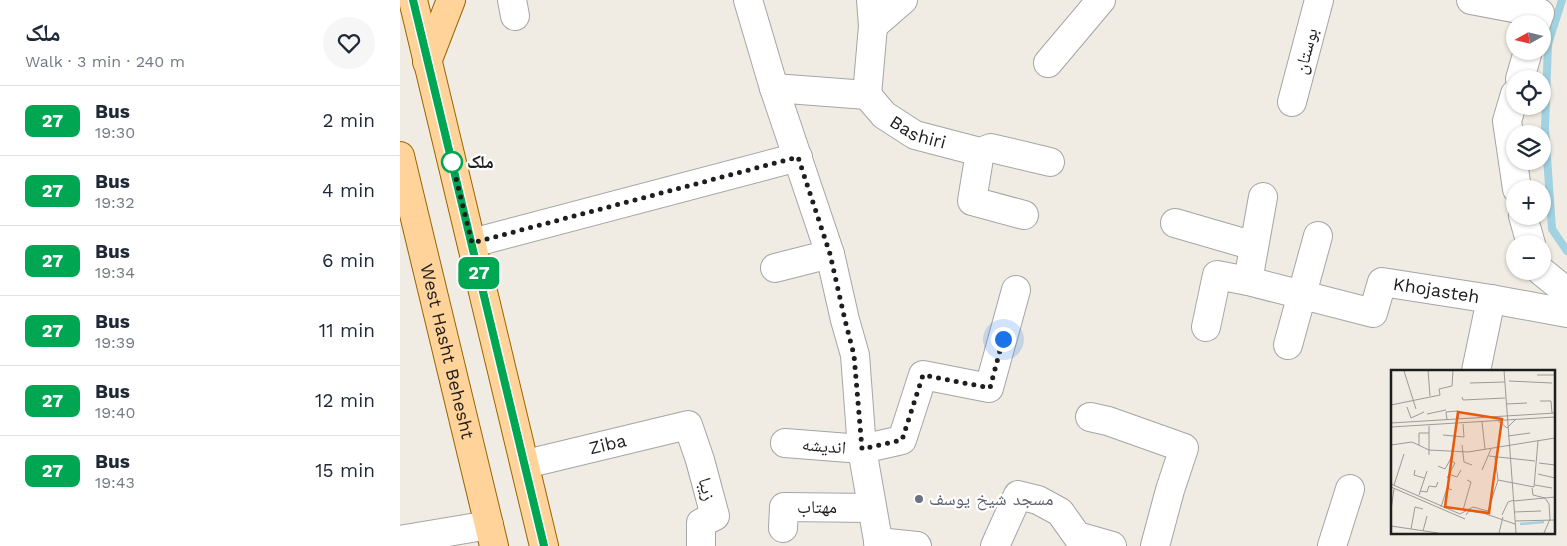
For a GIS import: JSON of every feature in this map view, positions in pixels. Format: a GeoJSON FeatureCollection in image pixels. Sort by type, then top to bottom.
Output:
{"type":"FeatureCollection","features":[{"type":"Feature","properties":{"kind":"main road"},"geometry":{"type":"LineString","coordinates":[[413,0],[526,464],[544,546]]}},
{"type":"Feature","properties":{"kind":"main road"},"geometry":{"type":"LineString","coordinates":[[427,62],[452,0]]}},
{"type":"Feature","properties":{"kind":"main road","name":"West Hasht Behesht"},"geometry":{"type":"LineString","coordinates":[[400,156],[492,536]]}},
{"type":"Feature","properties":{"kind":"street"},"geometry":{"type":"LineString","coordinates":[[748,0],[774,88],[830,254],[854,355],[862,449],[878,544],[918,546]]}},
{"type":"Feature","properties":{"kind":"street"},"geometry":{"type":"LineString","coordinates":[[774,88],[867,94],[872,13],[903,0]]}},
{"type":"Feature","properties":{"kind":"street"},"geometry":{"type":"LineString","coordinates":[[1048,63],[1101,0]]}},
{"type":"Feature","properties":{"kind":"street","name":"بوستان"},"geometry":{"type":"LineString","coordinates":[[1292,102],[1319,0]]}},
{"type":"Feature","properties":{"kind":"street"},"geometry":{"type":"LineString","coordinates":[[1471,0],[1527,15]]}},
{"type":"Feature","properties":{"kind":"street","name":"Bashiri"},"geometry":{"type":"LineString","coordinates":[[867,94],[884,115],[915,135],[980,152],[992,148],[1050,162]]}},
{"type":"Feature","properties":{"kind":"street"},"geometry":{"type":"LineString","coordinates":[[1509,115],[1507,121],[1516,180]]}},
{"type":"Feature","properties":{"kind":"street"},"geometry":{"type":"LineString","coordinates":[[980,152],[972,201],[1024,215]]}},
{"type":"Feature","properties":{"kind":"street"},"geometry":{"type":"LineString","coordinates":[[472,243],[798,157]]}},
{"type":"Feature","properties":{"kind":"street"},"geometry":{"type":"LineString","coordinates":[[1248,281],[1263,197]]}},
{"type":"Feature","properties":{"kind":"street"},"geometry":{"type":"LineString","coordinates":[[1175,223],[1254,246]]}},
{"type":"Feature","properties":{"kind":"street"},"geometry":{"type":"LineString","coordinates":[[1288,345],[1318,236]]}},
{"type":"Feature","properties":{"kind":"street"},"geometry":{"type":"LineString","coordinates":[[775,268],[830,254]]}},
{"type":"Feature","properties":{"kind":"street","name":"Khojasteh"},"geometry":{"type":"LineString","coordinates":[[1206,327],[1217,275],[1248,281],[1373,313],[1382,282],[1567,313]]}},
{"type":"Feature","properties":{"kind":"street"},"geometry":{"type":"LineString","coordinates":[[1551,279],[1567,292]]}},
{"type":"Feature","properties":{"kind":"street","name":"اندیشه"},"geometry":{"type":"LineString","coordinates":[[785,442],[862,449],[902,440],[923,375],[990,388],[1016,290]]}},
{"type":"Feature","properties":{"kind":"street"},"geometry":{"type":"LineString","coordinates":[[1476,370],[1491,299]]}},
{"type":"Feature","properties":{"kind":"street"},"geometry":{"type":"LineString","coordinates":[[1090,417],[1184,448],[1170,490],[1155,546]]}},
{"type":"Feature","properties":{"kind":"street","name":"Ziba"},"geometry":{"type":"LineString","coordinates":[[526,464],[688,425],[700,460],[715,516],[701,523],[701,546]]}},
{"type":"Feature","properties":{"kind":"street"},"geometry":{"type":"LineString","coordinates":[[1332,546],[1350,489]]}},
{"type":"Feature","properties":{"kind":"street"},"geometry":{"type":"LineString","coordinates":[[996,546],[1018,495],[1038,500],[1060,512],[1077,536],[1112,546]]}},
{"type":"Feature","properties":{"kind":"street","name":"مهتاب"},"geometry":{"type":"LineString","coordinates":[[783,528],[784,507],[872,508]]}},
{"type":"Feature","properties":{"kind":"street"},"geometry":{"type":"LineString","coordinates":[[400,540],[492,536]]}},
{"type":"Feature","properties":{"kind":"waterway"},"geometry":{"type":"LineString","coordinates":[[1562,0],[1548,44],[1545,128],[1552,229],[1567,251]]}},
{"type":"Feature","properties":{"kind":"bus line","name":"27"},"geometry":{"type":"LineString","coordinates":[[413,0],[526,464],[544,546]]}},
{"type":"Feature","properties":{"kind":"place","name":"ملک"},"geometry":{"type":"Point","coordinates":[452,162]}},
{"type":"Feature","properties":{"kind":"place","name":"مسجد شیخ یوسف"},"geometry":{"type":"Point","coordinates":[919,499]}},
{"type":"Feature","properties":{"kind":"route"},"geometry":{"type":"LineString","coordinates":[[452,162],[472,243],[798,157],[830,254],[854,355],[862,449],[902,440],[923,375],[990,388],[1003,339]]}}]}
